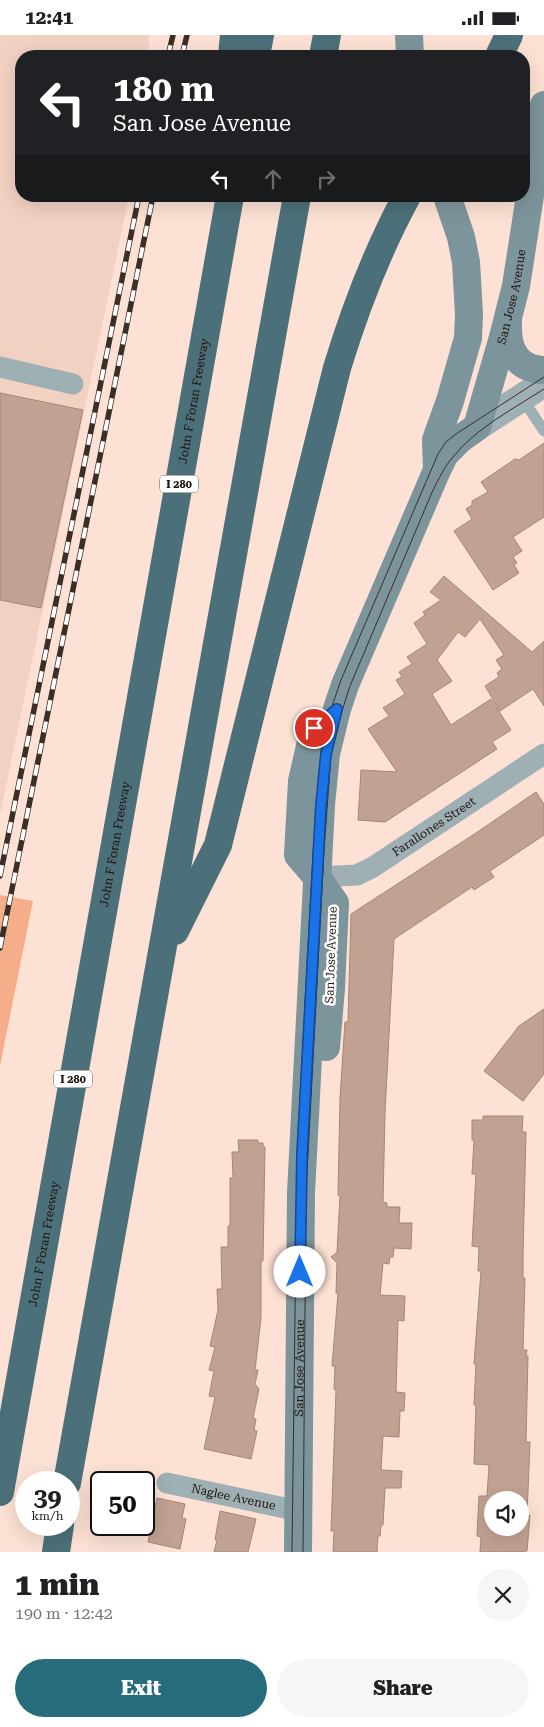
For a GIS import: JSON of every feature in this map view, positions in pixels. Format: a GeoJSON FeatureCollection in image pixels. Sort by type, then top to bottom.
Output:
{"type":"FeatureCollection","features":[{"type":"Feature","properties":{"kind":"highway"},"geometry":{"type":"LineString","coordinates":[[233,50],[234,35]]}},
{"type":"Feature","properties":{"kind":"highway"},"geometry":{"type":"LineString","coordinates":[[257,50],[260,35]]}},
{"type":"Feature","properties":{"kind":"highway"},"geometry":{"type":"LineString","coordinates":[[324,50],[327,35]]}},
{"type":"Feature","properties":{"kind":"highway"},"geometry":{"type":"LineString","coordinates":[[502,50],[509,35]]}},
{"type":"Feature","properties":{"kind":"highway"},"geometry":{"type":"LineString","coordinates":[[211,302],[219,202]]}},
{"type":"Feature","properties":{"kind":"highway","name":"John F Foran Freeway"},"geometry":{"type":"LineString","coordinates":[[0,1492],[229,202]]}},
{"type":"Feature","properties":{"kind":"highway"},"geometry":{"type":"LineString","coordinates":[[69,1471],[296,202]]}},
{"type":"Feature","properties":{"kind":"highway"},"geometry":{"type":"LineString","coordinates":[[162,954],[218,845],[337,368],[363,291],[391,226],[404,202]]}},
{"type":"Feature","properties":{"kind":"highway"},"geometry":{"type":"LineString","coordinates":[[56,1552],[58,1536]]}},
{"type":"Feature","properties":{"kind":"main road"},"geometry":{"type":"LineString","coordinates":[[409,35],[410,50]]}},
{"type":"Feature","properties":{"kind":"main road","name":"San Jose Avenue"},"geometry":{"type":"LineString","coordinates":[[530,196],[544,105]]}},
{"type":"Feature","properties":{"kind":"main road","name":"San Jose Avenue"},"geometry":{"type":"LineString","coordinates":[[298,1552],[302,1155],[321,805],[326,754],[345,685],[437,470],[445,454],[460,439],[477,427],[516,286],[529,202]]}},
{"type":"Feature","properties":{"kind":"main road","name":"San Jose Avenue"},"geometry":{"type":"LineString","coordinates":[[437,470],[436,440],[450,401],[468,338],[467,271],[461,237],[451,206]]}},
{"type":"Feature","properties":{"kind":"main road"},"geometry":{"type":"LineString","coordinates":[[508,316],[507,334],[514,355],[522,364],[532,369],[544,370]]}},
{"type":"Feature","properties":{"kind":"main road"},"geometry":{"type":"LineString","coordinates":[[468,338],[465,365],[465,399],[477,427]]}},
{"type":"Feature","properties":{"kind":"street"},"geometry":{"type":"LineString","coordinates":[[0,367],[73,383]]}},
{"type":"Feature","properties":{"kind":"street"},"geometry":{"type":"LineString","coordinates":[[477,427],[544,383]]}},
{"type":"Feature","properties":{"kind":"street","name":"Farallones Street"},"geometry":{"type":"LineString","coordinates":[[317,877],[357,875],[373,867],[544,753]]}},
{"type":"Feature","properties":{"kind":"street","name":"Naglee Avenue"},"geometry":{"type":"LineString","coordinates":[[166,1483],[299,1511]]}},
{"type":"Feature","properties":{"kind":"lane"},"geometry":{"type":"LineString","coordinates":[[522,398],[544,431]]}},
{"type":"Feature","properties":{"kind":"shaded area"},"geometry":{"type":"Polygon","coordinates":[[[0,35],[149,35],[149,50],[15,50],[15,202],[128,202],[0,815],[0,35]]]}},
{"type":"Feature","properties":{"kind":"shaded area"},"geometry":{"type":"Polygon","coordinates":[[[0,895],[33,901],[0,1066],[0,895]]]}},
{"type":"Feature","properties":{"kind":"building"},"geometry":{"type":"Polygon","coordinates":[[[0,393],[83,410],[41,608],[0,600],[0,393]]]}},
{"type":"Feature","properties":{"kind":"building"},"geometry":{"type":"Polygon","coordinates":[[[544,443],[544,517],[513,537],[522,551],[513,557],[517,563],[514,565],[519,573],[493,590],[454,531],[472,519],[466,509],[472,505],[472,501],[488,492],[481,482],[515,459],[519,460],[544,443]]]}},
{"type":"Feature","properties":{"kind":"building"},"geometry":{"type":"Polygon","coordinates":[[[444,576],[532,652],[544,641],[544,706],[533,689],[500,711],[485,686],[499,677],[497,673],[502,669],[496,660],[504,655],[480,619],[465,637],[458,632],[437,660],[452,681],[432,694],[451,725],[491,699],[511,730],[492,742],[497,749],[385,822],[358,820],[361,770],[397,772],[368,729],[389,716],[383,708],[405,694],[396,680],[402,677],[399,672],[412,664],[407,657],[427,644],[414,623],[425,615],[423,612],[441,600],[430,592],[444,576]]]}},
{"type":"Feature","properties":{"kind":"building"},"geometry":{"type":"Polygon","coordinates":[[[536,792],[544,804],[544,835],[490,871],[494,877],[474,890],[472,887],[394,939],[385,1113],[383,1202],[387,1203],[387,1207],[400,1207],[399,1223],[412,1223],[411,1249],[394,1248],[393,1257],[390,1257],[389,1264],[383,1263],[380,1295],[405,1296],[404,1321],[398,1320],[396,1392],[405,1393],[404,1411],[400,1411],[399,1437],[383,1436],[381,1470],[402,1471],[401,1488],[385,1488],[383,1525],[381,1525],[380,1536],[378,1536],[377,1552],[333,1552],[334,1531],[331,1531],[336,1390],[334,1389],[335,1366],[332,1366],[338,1293],[336,1293],[337,1263],[331,1257],[337,1252],[340,1196],[338,1195],[340,1098],[345,1022],[348,1022],[351,914],[536,792]]]}},
{"type":"Feature","properties":{"kind":"building"},"geometry":{"type":"Polygon","coordinates":[[[544,1009],[544,1074],[523,1101],[484,1071],[519,1026],[544,1009]]]}},
{"type":"Feature","properties":{"kind":"building"},"geometry":{"type":"Polygon","coordinates":[[[483,1116],[523,1116],[522,1132],[526,1132],[523,1350],[527,1350],[526,1356],[528,1356],[526,1442],[530,1442],[528,1491],[487,1491],[489,1465],[474,1464],[476,1364],[474,1364],[481,1271],[478,1271],[479,1247],[472,1246],[476,1174],[472,1174],[474,1140],[472,1140],[472,1120],[483,1120],[483,1116]]]}},
{"type":"Feature","properties":{"kind":"building"},"geometry":{"type":"Polygon","coordinates":[[[238,1140],[258,1140],[258,1143],[263,1143],[263,1147],[265,1147],[261,1318],[255,1370],[258,1370],[255,1384],[259,1389],[253,1418],[256,1419],[254,1430],[257,1431],[251,1459],[204,1449],[215,1397],[209,1396],[214,1371],[209,1370],[215,1347],[210,1346],[218,1310],[217,1289],[222,1289],[221,1247],[228,1247],[230,1178],[233,1178],[232,1152],[239,1152],[238,1140]]]}},
{"type":"Feature","properties":{"kind":"building"},"geometry":{"type":"Polygon","coordinates":[[[479,1496],[484,1496],[484,1536],[528,1536],[527,1551],[480,1552],[481,1537],[477,1536],[479,1496]]]}},
{"type":"Feature","properties":{"kind":"building"},"geometry":{"type":"Polygon","coordinates":[[[157,1498],[185,1504],[182,1518],[186,1519],[180,1549],[148,1542],[149,1536],[155,1536],[157,1498]]]}},
{"type":"Feature","properties":{"kind":"building"},"geometry":{"type":"Polygon","coordinates":[[[220,1511],[256,1519],[248,1552],[214,1552],[220,1511]]]}},
{"type":"Feature","properties":{"kind":"tram line"},"geometry":{"type":"LineString","coordinates":[[292,1552],[297,1155],[313,853],[321,751],[329,715],[341,680],[438,454],[446,442],[456,434],[544,377]]}},
{"type":"Feature","properties":{"kind":"tram line"},"geometry":{"type":"LineString","coordinates":[[303,1552],[306,1193],[331,754],[350,686],[433,490],[444,469],[462,447],[484,428],[544,389]]}},
{"type":"Feature","properties":{"kind":"railway"},"geometry":{"type":"LineString","coordinates":[[169,50],[173,35]]}},
{"type":"Feature","properties":{"kind":"railway"},"geometry":{"type":"LineString","coordinates":[[183,50],[187,35]]}},
{"type":"Feature","properties":{"kind":"railway"},"geometry":{"type":"LineString","coordinates":[[0,876],[138,202]]}},
{"type":"Feature","properties":{"kind":"railway"},"geometry":{"type":"LineString","coordinates":[[0,948],[152,202]]}},
{"type":"Feature","properties":{"kind":"route"},"geometry":{"type":"LineString","coordinates":[[300,1272],[302,1155],[321,805],[326,754],[337,709],[314,728]]}}]}
